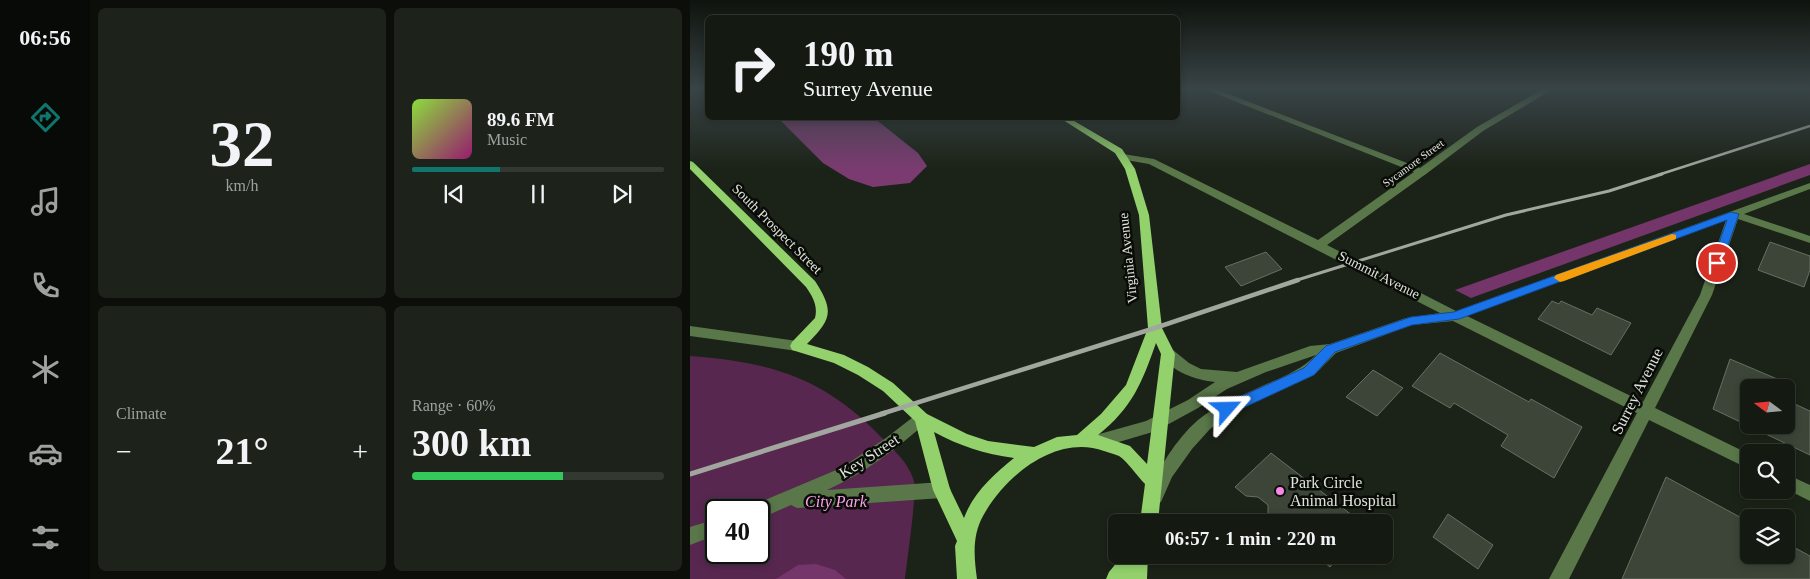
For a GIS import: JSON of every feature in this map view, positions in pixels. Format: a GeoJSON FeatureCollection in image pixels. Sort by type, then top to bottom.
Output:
{"type":"FeatureCollection","features":[{"type":"Feature","properties":{"kind":"main road","name":"Summit Avenue"},"geometry":{"type":"LineString","coordinates":[[1067,120],[1119,151],[1124,157]]}},
{"type":"Feature","properties":{"kind":"main road","name":"Virginia Avenue"},"geometry":{"type":"LineString","coordinates":[[1124,157],[1137,189],[1144,215],[1155,328],[1168,354]]}},
{"type":"Feature","properties":{"kind":"main road","name":"South Prospect Street"},"geometry":{"type":"LineString","coordinates":[[690,164],[812,284],[822,299],[824,310],[821,321],[797,346]]}},
{"type":"Feature","properties":{"kind":"main road","name":"Virginia Avenue"},"geometry":{"type":"LineString","coordinates":[[1083,438],[1107,420],[1124,401],[1136,380],[1145,355],[1146,346],[1155,328]]}},
{"type":"Feature","properties":{"kind":"main road"},"geometry":{"type":"LineString","coordinates":[[797,346],[839,360],[863,371],[888,387],[922,418],[962,438],[988,448],[1032,452]]}},
{"type":"Feature","properties":{"kind":"main road"},"geometry":{"type":"LineString","coordinates":[[1150,514],[1168,354]]}},
{"type":"Feature","properties":{"kind":"main road"},"geometry":{"type":"LineString","coordinates":[[922,418],[942,490],[964,538]]}},
{"type":"Feature","properties":{"kind":"main road"},"geometry":{"type":"LineString","coordinates":[[968,579],[963,560],[964,538],[973,517],[990,492],[1012,468],[1032,452],[1065,441],[1083,438],[1102,440],[1130,454],[1144,467],[1153,481]]}},
{"type":"Feature","properties":{"kind":"main road"},"geometry":{"type":"LineString","coordinates":[[1116,579],[1128,564]]}},
{"type":"Feature","properties":{"kind":"main road"},"geometry":{"type":"LineString","coordinates":[[1137,579],[1139,564]]}},
{"type":"Feature","properties":{"kind":"street"},"geometry":{"type":"LineString","coordinates":[[1278,116],[1422,172]]}},
{"type":"Feature","properties":{"kind":"street","name":"Sycamore Street"},"geometry":{"type":"LineString","coordinates":[[1319,245],[1480,129],[1503,116]]}},
{"type":"Feature","properties":{"kind":"street","name":"Summit Avenue"},"geometry":{"type":"LineString","coordinates":[[1124,157],[1151,161],[1455,316],[1740,457]]}},
{"type":"Feature","properties":{"kind":"street"},"geometry":{"type":"LineString","coordinates":[[1102,440],[1162,420],[1242,376],[1315,350],[1331,349],[1411,321],[1455,316],[1810,186]]}},
{"type":"Feature","properties":{"kind":"street"},"geometry":{"type":"LineString","coordinates":[[1734,214],[1810,240]]}},
{"type":"Feature","properties":{"kind":"street","name":"Surrey Avenue"},"geometry":{"type":"LineString","coordinates":[[1559,579],[1706,295],[1734,214]]}},
{"type":"Feature","properties":{"kind":"street"},"geometry":{"type":"LineString","coordinates":[[690,331],[797,346]]}},
{"type":"Feature","properties":{"kind":"street"},"geometry":{"type":"LineString","coordinates":[[1153,500],[1166,472],[1186,444],[1204,424],[1227,409],[1309,371],[1331,349]]}},
{"type":"Feature","properties":{"kind":"street"},"geometry":{"type":"LineString","coordinates":[[1168,354],[1181,366],[1193,373],[1215,378],[1242,376]]}},
{"type":"Feature","properties":{"kind":"street","name":"Key Street"},"geometry":{"type":"LineString","coordinates":[[770,508],[847,473],[892,443],[922,418]]}},
{"type":"Feature","properties":{"kind":"street"},"geometry":{"type":"LineString","coordinates":[[1795,486],[1810,493]]}},
{"type":"Feature","properties":{"kind":"street","name":"Key Street"},"geometry":{"type":"LineString","coordinates":[[785,502],[892,492],[942,490]]}},
{"type":"Feature","properties":{"kind":"street"},"geometry":{"type":"LineString","coordinates":[[690,536],[705,531]]}},
{"type":"Feature","properties":{"kind":"green space","name":"City Park"},"geometry":{"type":"Polygon","coordinates":[[[690,356],[770,368],[816,386],[859,416],[895,451],[911,474],[915,488],[905,579],[690,579],[690,356]]]}},
{"type":"Feature","properties":{"kind":"shaded area"},"geometry":{"type":"Polygon","coordinates":[[[780,120],[877,120],[918,153],[927,166],[910,183],[873,187],[849,179],[823,163],[780,120]]]}},
{"type":"Feature","properties":{"kind":"shaded area"},"geometry":{"type":"Polygon","coordinates":[[[1810,164],[1810,175],[1471,298],[1455,290],[1810,164]]]}},
{"type":"Feature","properties":{"kind":"shaded area"},"geometry":{"type":"Polygon","coordinates":[[[816,564],[835,570],[846,579],[776,579],[798,565],[816,564]]]}},
{"type":"Feature","properties":{"kind":"building"},"geometry":{"type":"Polygon","coordinates":[[[1770,242],[1810,256],[1810,270],[1804,287],[1758,270],[1770,242]]]}},
{"type":"Feature","properties":{"kind":"building"},"geometry":{"type":"Polygon","coordinates":[[[1266,252],[1282,269],[1241,286],[1225,267],[1266,252]]]}},
{"type":"Feature","properties":{"kind":"building"},"geometry":{"type":"Polygon","coordinates":[[[1552,301],[1559,304],[1561,301],[1592,315],[1597,308],[1631,323],[1611,355],[1538,319],[1552,301]]]}},
{"type":"Feature","properties":{"kind":"building"},"geometry":{"type":"Polygon","coordinates":[[[1440,353],[1529,402],[1531,399],[1582,427],[1554,478],[1501,446],[1508,435],[1454,403],[1450,408],[1412,386],[1440,353]]]}},
{"type":"Feature","properties":{"kind":"building"},"geometry":{"type":"Polygon","coordinates":[[[1730,359],[1777,379],[1740,379],[1740,422],[1713,409],[1730,359]]]}},
{"type":"Feature","properties":{"kind":"building"},"geometry":{"type":"Polygon","coordinates":[[[1373,370],[1403,388],[1377,416],[1346,397],[1373,370]]]}},
{"type":"Feature","properties":{"kind":"building"},"geometry":{"type":"Polygon","coordinates":[[[1795,404],[1810,411],[1810,455],[1795,448],[1795,444],[1787,444],[1766,434],[1795,434],[1795,404]]]}},
{"type":"Feature","properties":{"kind":"building","name":"Park Circle Animal Hospital"},"geometry":{"type":"Polygon","coordinates":[[[1271,453],[1351,514],[1268,514],[1268,505],[1258,497],[1246,496],[1235,487],[1271,453]]]}},
{"type":"Feature","properties":{"kind":"building"},"geometry":{"type":"Polygon","coordinates":[[[1666,477],[1740,517],[1740,564],[1795,564],[1795,548],[1810,556],[1810,579],[1622,579],[1666,477]]]}},
{"type":"Feature","properties":{"kind":"building"},"geometry":{"type":"Polygon","coordinates":[[[1448,514],[1493,545],[1478,569],[1433,537],[1448,514]]]}},
{"type":"Feature","properties":{"kind":"railway"},"geometry":{"type":"LineString","coordinates":[[1658,175],[1810,126]]}},
{"type":"Feature","properties":{"kind":"railway"},"geometry":{"type":"LineString","coordinates":[[1294,281],[1506,215],[1609,191],[1662,174]]}},
{"type":"Feature","properties":{"kind":"railway"},"geometry":{"type":"LineString","coordinates":[[881,414],[1155,328],[1298,280]]}},
{"type":"Feature","properties":{"kind":"railway"},"geometry":{"type":"LineString","coordinates":[[690,474],[885,413]]}},
{"type":"Feature","properties":{"kind":"slow traffic"},"geometry":{"type":"LineString","coordinates":[[1560,278],[1672,237]]}},
{"type":"Feature","properties":{"kind":"place","name":"Park Circle Animal Hospital"},"geometry":{"type":"Point","coordinates":[1280,491]}},
{"type":"Feature","properties":{"kind":"route"},"geometry":{"type":"LineString","coordinates":[[1227,409],[1309,371],[1331,349],[1411,321],[1455,316],[1734,214],[1717,263]]}}]}
